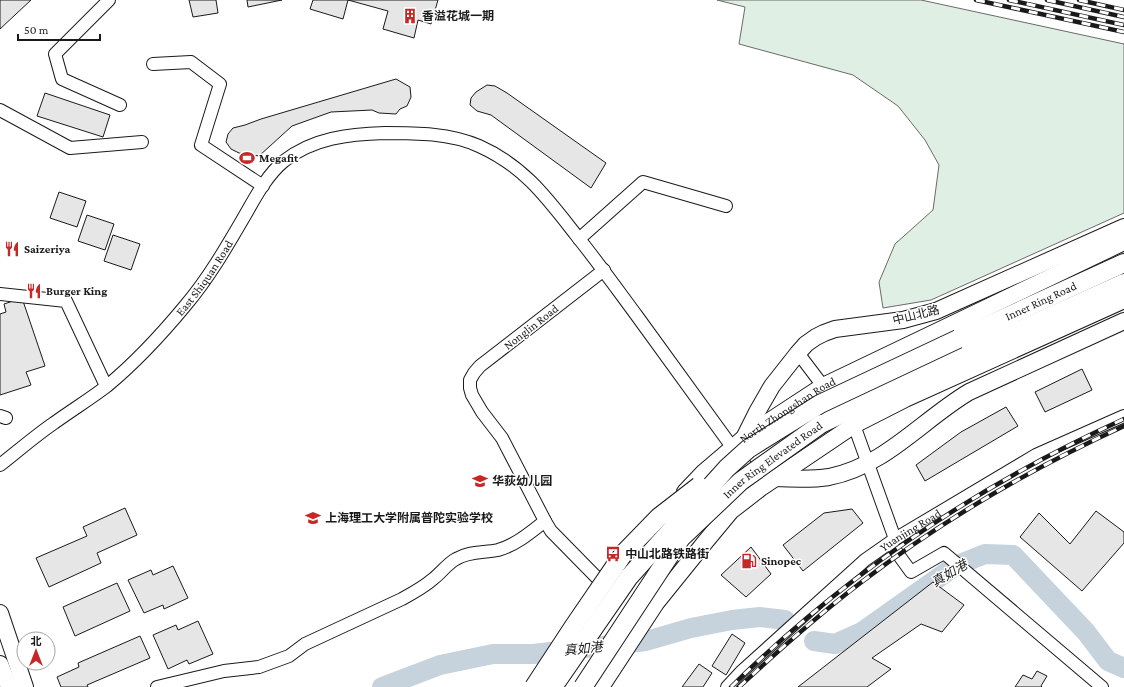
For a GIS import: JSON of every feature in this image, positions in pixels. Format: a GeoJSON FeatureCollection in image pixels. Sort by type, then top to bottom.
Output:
{"type":"FeatureCollection","features":[{"type":"Feature","properties":{"kind":"highway","name":"Inner Ring Elevated Road"},"geometry":{"type":"LineString","coordinates":[[552,679],[629,577],[727,468],[742,445],[820,404],[1124,263]]}},
{"type":"Feature","properties":{"kind":"highway","name":"Inner Ring Elevated Road"},"geometry":{"type":"LineString","coordinates":[[583,687],[681,538],[741,482],[821,424],[964,355],[1124,283]]}},
{"type":"Feature","properties":{"kind":"highway"},"geometry":{"type":"LineString","coordinates":[[534,687],[624,553],[659,517],[742,445]]}},
{"type":"Feature","properties":{"kind":"main road","name":"中山北路"},"geometry":{"type":"LineString","coordinates":[[742,445],[757,412],[772,386],[806,344],[824,332],[835,329],[903,320],[936,311],[1124,227]]}},
{"type":"Feature","properties":{"kind":"main road","name":"North Zhongshan Road"},"geometry":{"type":"LineString","coordinates":[[538,687],[552,679],[598,606],[666,514],[704,472],[822,386],[1124,242]]}},
{"type":"Feature","properties":{"kind":"main road"},"geometry":{"type":"LineString","coordinates":[[601,687],[656,603],[731,510],[762,487],[854,425],[905,399],[1124,300]]}},
{"type":"Feature","properties":{"kind":"main road"},"geometry":{"type":"LineString","coordinates":[[775,478],[796,480],[830,477],[851,471],[886,453],[953,401],[969,392],[1124,321]]}},
{"type":"Feature","properties":{"kind":"main road"},"geometry":{"type":"LineString","coordinates":[[0,613],[25,687]]}},
{"type":"Feature","properties":{"kind":"main road"},"geometry":{"type":"LineString","coordinates":[[0,664],[9,687]]}},
{"type":"Feature","properties":{"kind":"street"},"geometry":{"type":"LineString","coordinates":[[109,0],[55,54],[62,80],[120,104]]}},
{"type":"Feature","properties":{"kind":"street"},"geometry":{"type":"LineString","coordinates":[[153,64],[191,62],[220,84],[201,145],[263,186]]}},
{"type":"Feature","properties":{"kind":"street"},"geometry":{"type":"LineString","coordinates":[[0,110],[70,148],[142,142]]}},
{"type":"Feature","properties":{"kind":"street","name":"East Shiquan Road"},"geometry":{"type":"LineString","coordinates":[[0,466],[30,440],[106,386],[146,350],[188,303],[207,277],[263,186],[274,171],[284,162],[308,146],[339,137],[355,135],[415,133],[454,138],[478,145],[518,169],[532,181],[546,196],[579,239]]}},
{"type":"Feature","properties":{"kind":"street"},"geometry":{"type":"LineString","coordinates":[[726,206],[643,182],[579,239],[742,445],[762,487]]}},
{"type":"Feature","properties":{"kind":"street","name":"Nonglin Road"},"geometry":{"type":"LineString","coordinates":[[604,270],[480,366],[470,380],[470,388],[472,395],[482,412],[502,438],[551,531],[610,590]]}},
{"type":"Feature","properties":{"kind":"street"},"geometry":{"type":"LineString","coordinates":[[0,294],[66,301],[106,386]]}},
{"type":"Feature","properties":{"kind":"street"},"geometry":{"type":"LineString","coordinates":[[798,353],[822,386]]}},
{"type":"Feature","properties":{"kind":"street","name":"Yuanjing Road"},"geometry":{"type":"LineString","coordinates":[[727,687],[741,672],[865,560],[893,541],[1036,456],[1124,416]]}},
{"type":"Feature","properties":{"kind":"street"},"geometry":{"type":"LineString","coordinates":[[854,425],[893,541],[911,572],[944,553],[1102,687]]}},
{"type":"Feature","properties":{"kind":"street"},"geometry":{"type":"LineString","coordinates":[[157,687],[224,671],[259,667],[289,656],[305,644],[416,592],[434,579],[456,559],[474,552],[498,550],[517,541],[545,521]]}},
{"type":"Feature","properties":{"kind":"green space"},"geometry":{"type":"Polygon","coordinates":[[[717,0],[921,0],[1124,44],[1124,213],[931,300],[883,308],[879,282],[895,244],[933,210],[939,165],[925,140],[898,106],[853,75],[739,44],[745,7],[717,0]]]}},
{"type":"Feature","properties":{"kind":"building"},"geometry":{"type":"Polygon","coordinates":[[[0,0],[31,0],[0,29],[0,0]]]}},
{"type":"Feature","properties":{"kind":"building"},"geometry":{"type":"Polygon","coordinates":[[[189,0],[216,0],[218,13],[193,17],[189,0]]]}},
{"type":"Feature","properties":{"kind":"building"},"geometry":{"type":"Polygon","coordinates":[[[247,0],[282,0],[248,7],[247,0]]]}},
{"type":"Feature","properties":{"kind":"building"},"geometry":{"type":"Polygon","coordinates":[[[313,0],[348,0],[343,19],[310,9],[313,0]]]}},
{"type":"Feature","properties":{"kind":"building","name":"香溢花城一期"},"geometry":{"type":"Polygon","coordinates":[[[348,0],[438,0],[431,24],[418,20],[414,38],[383,29],[388,11],[348,0]]]}},
{"type":"Feature","properties":{"kind":"building"},"geometry":{"type":"Polygon","coordinates":[[[396,79],[410,87],[411,97],[407,106],[400,109],[396,114],[379,113],[372,110],[331,112],[292,126],[259,156],[239,153],[231,149],[226,142],[228,134],[233,128],[396,79]]]}},
{"type":"Feature","properties":{"kind":"building"},"geometry":{"type":"Polygon","coordinates":[[[487,85],[495,86],[507,93],[606,163],[591,188],[491,115],[477,111],[470,105],[471,98],[476,92],[487,85]]]}},
{"type":"Feature","properties":{"kind":"building"},"geometry":{"type":"Polygon","coordinates":[[[45,93],[110,115],[103,137],[37,116],[45,93]]]}},
{"type":"Feature","properties":{"kind":"building"},"geometry":{"type":"Polygon","coordinates":[[[59,192],[86,201],[77,227],[50,218],[59,192]]]}},
{"type":"Feature","properties":{"kind":"building"},"geometry":{"type":"Polygon","coordinates":[[[87,215],[114,224],[105,250],[78,241],[87,215]]]}},
{"type":"Feature","properties":{"kind":"building"},"geometry":{"type":"Polygon","coordinates":[[[113,235],[140,244],[131,270],[104,261],[113,235]]]}},
{"type":"Feature","properties":{"kind":"building"},"geometry":{"type":"Polygon","coordinates":[[[22,298],[45,366],[26,372],[31,385],[0,395],[0,314],[6,312],[4,304],[22,298]]]}},
{"type":"Feature","properties":{"kind":"building"},"geometry":{"type":"Polygon","coordinates":[[[1082,369],[1092,390],[1045,412],[1035,392],[1082,369]]]}},
{"type":"Feature","properties":{"kind":"building"},"geometry":{"type":"Polygon","coordinates":[[[1006,407],[1018,426],[925,481],[916,465],[961,432],[1006,407]]]}},
{"type":"Feature","properties":{"kind":"building"},"geometry":{"type":"Polygon","coordinates":[[[125,508],[137,535],[97,553],[101,563],[49,587],[36,558],[87,536],[83,527],[125,508]]]}},
{"type":"Feature","properties":{"kind":"building"},"geometry":{"type":"Polygon","coordinates":[[[852,509],[863,523],[803,571],[783,545],[824,513],[852,509]]]}},
{"type":"Feature","properties":{"kind":"building"},"geometry":{"type":"Polygon","coordinates":[[[1096,511],[1124,532],[1124,543],[1082,591],[1020,537],[1039,513],[1070,544],[1096,511]]]}},
{"type":"Feature","properties":{"kind":"building","name":"Sinopec"},"geometry":{"type":"Polygon","coordinates":[[[751,547],[771,574],[746,597],[721,575],[751,547]]]}},
{"type":"Feature","properties":{"kind":"building"},"geometry":{"type":"Polygon","coordinates":[[[173,566],[188,598],[164,609],[163,605],[144,613],[128,580],[151,570],[153,575],[173,566]]]}},
{"type":"Feature","properties":{"kind":"building"},"geometry":{"type":"Polygon","coordinates":[[[933,582],[964,605],[942,632],[921,624],[872,658],[891,669],[867,687],[798,687],[933,582]]]}},
{"type":"Feature","properties":{"kind":"building"},"geometry":{"type":"Polygon","coordinates":[[[117,583],[130,611],[75,636],[63,607],[117,583]]]}},
{"type":"Feature","properties":{"kind":"building"},"geometry":{"type":"Polygon","coordinates":[[[198,621],[213,654],[189,664],[187,660],[168,669],[153,635],[176,625],[178,630],[198,621]]]}},
{"type":"Feature","properties":{"kind":"building"},"geometry":{"type":"Polygon","coordinates":[[[732,634],[745,643],[726,675],[712,666],[732,634]]]}},
{"type":"Feature","properties":{"kind":"building"},"geometry":{"type":"Polygon","coordinates":[[[140,636],[150,658],[87,685],[88,687],[61,687],[57,677],[79,667],[78,663],[140,636]]]}},
{"type":"Feature","properties":{"kind":"building"},"geometry":{"type":"Polygon","coordinates":[[[699,664],[712,673],[703,687],[682,687],[699,664]]]}},
{"type":"Feature","properties":{"kind":"building"},"geometry":{"type":"Polygon","coordinates":[[[1037,671],[1047,676],[1041,686],[1042,687],[1015,687],[1023,675],[1032,679],[1037,671]]]}},
{"type":"Feature","properties":{"kind":"waterway","name":"真如港"},"geometry":{"type":"LineString","coordinates":[[814,641],[835,644],[862,632],[955,566],[985,554],[1013,555],[1086,632],[1108,661],[1124,668]]}},
{"type":"Feature","properties":{"kind":"waterway","name":"真如港"},"geometry":{"type":"LineString","coordinates":[[382,687],[440,665],[493,654],[533,654],[646,641],[691,628],[732,620],[760,617],[785,620]]}},
{"type":"Feature","properties":{"kind":"railway"},"geometry":{"type":"LineString","coordinates":[[976,0],[1124,32]]}},
{"type":"Feature","properties":{"kind":"railway"},"geometry":{"type":"LineString","coordinates":[[1009,0],[1124,25]]}},
{"type":"Feature","properties":{"kind":"railway"},"geometry":{"type":"LineString","coordinates":[[1047,0],[1124,17]]}},
{"type":"Feature","properties":{"kind":"railway"},"geometry":{"type":"LineString","coordinates":[[1079,0],[1124,10]]}},
{"type":"Feature","properties":{"kind":"railway"},"geometry":{"type":"LineString","coordinates":[[731,687],[820,607],[867,570],[916,536],[966,503],[1017,473],[1124,419]]}},
{"type":"Feature","properties":{"kind":"railway"},"geometry":{"type":"LineString","coordinates":[[739,687],[828,609],[859,584],[922,539],[1020,478],[1124,426]]}},
{"type":"Feature","properties":{"kind":"place","name":"香溢花城一期"},"geometry":{"type":"Point","coordinates":[410,16]}},
{"type":"Feature","properties":{"kind":"place","name":"Megafit"},"geometry":{"type":"Point","coordinates":[247,158]}},
{"type":"Feature","properties":{"kind":"place","name":"Saizeriya"},"geometry":{"type":"Point","coordinates":[12,249]}},
{"type":"Feature","properties":{"kind":"place","name":"Burger King"},"geometry":{"type":"Point","coordinates":[34,291]}},
{"type":"Feature","properties":{"kind":"place","name":"华荻幼儿园"},"geometry":{"type":"Point","coordinates":[480,481]}},
{"type":"Feature","properties":{"kind":"place","name":"上海理工大学附属普陀实验学校"},"geometry":{"type":"Point","coordinates":[313,518]}},
{"type":"Feature","properties":{"kind":"place","name":"中山北路铁路街"},"geometry":{"type":"Point","coordinates":[613,554]}},
{"type":"Feature","properties":{"kind":"place","name":"Sinopec"},"geometry":{"type":"Point","coordinates":[749,561]}}]}
